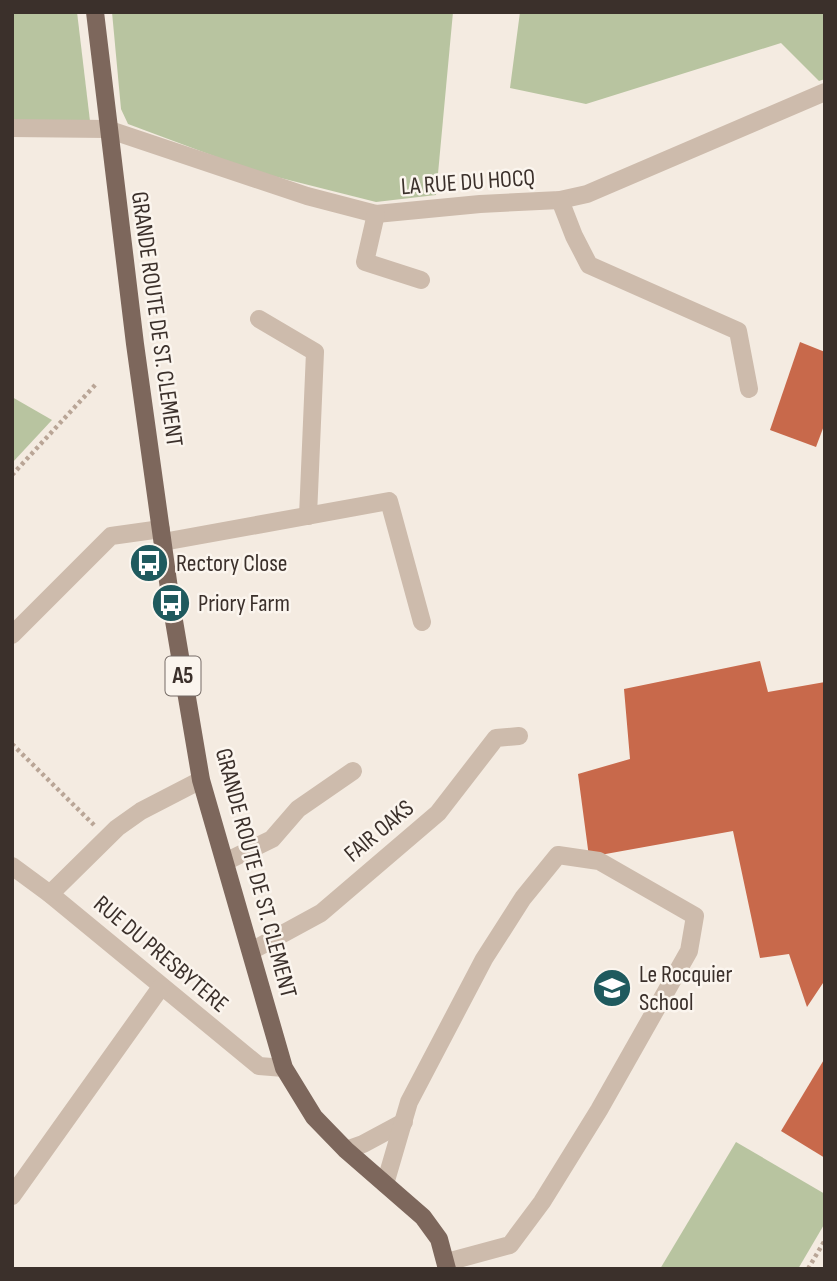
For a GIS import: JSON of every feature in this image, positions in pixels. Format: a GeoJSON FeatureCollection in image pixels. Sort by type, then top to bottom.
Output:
{"type":"FeatureCollection","features":[{"type":"Feature","properties":{"kind":"main road","name":"GRANDE ROUTE DE ST. CLEMENT"},"geometry":{"type":"LineString","coordinates":[[95,12],[107,129],[162,535],[201,780],[284,1068],[314,1117],[346,1150],[424,1217],[439,1240],[447,1265]]}},
{"type":"Feature","properties":{"kind":"street","name":"LA RUE DU HOCQ"},"geometry":{"type":"LineString","coordinates":[[12,128],[107,129],[307,196],[376,214],[560,200],[587,194],[825,92]]}},
{"type":"Feature","properties":{"kind":"street"},"geometry":{"type":"LineString","coordinates":[[560,200],[589,265],[738,331],[749,389]]}},
{"type":"Feature","properties":{"kind":"street"},"geometry":{"type":"LineString","coordinates":[[376,214],[365,261],[421,280]]}},
{"type":"Feature","properties":{"kind":"street"},"geometry":{"type":"LineString","coordinates":[[259,319],[315,352],[308,516]]}},
{"type":"Feature","properties":{"kind":"street"},"geometry":{"type":"LineString","coordinates":[[12,635],[111,536],[162,535],[308,516],[389,501],[422,622]]}},
{"type":"Feature","properties":{"kind":"street","name":"FAIR OAKS"},"geometry":{"type":"LineString","coordinates":[[251,951],[321,912],[438,813],[496,738],[519,736]]}},
{"type":"Feature","properties":{"kind":"street"},"geometry":{"type":"LineString","coordinates":[[225,862],[272,839],[298,808],[354,771]]}},
{"type":"Feature","properties":{"kind":"street"},"geometry":{"type":"LineString","coordinates":[[50,894],[107,838],[141,811],[201,780]]}},
{"type":"Feature","properties":{"kind":"street"},"geometry":{"type":"LineString","coordinates":[[385,1184],[409,1102],[484,959],[523,898],[558,855],[599,861],[695,916],[689,951],[599,1110],[542,1202],[510,1245],[447,1265]]}},
{"type":"Feature","properties":{"kind":"street","name":"RUE DU PRESBYTERE"},"geometry":{"type":"LineString","coordinates":[[13,869],[50,894],[259,1066],[284,1068]]}},
{"type":"Feature","properties":{"kind":"street"},"geometry":{"type":"LineString","coordinates":[[12,1196],[161,987]]}},
{"type":"Feature","properties":{"kind":"street"},"geometry":{"type":"LineString","coordinates":[[346,1150],[404,1122]]}},
{"type":"Feature","properties":{"kind":"path"},"geometry":{"type":"LineString","coordinates":[[12,475],[97,383]]}},
{"type":"Feature","properties":{"kind":"path"},"geometry":{"type":"LineString","coordinates":[[12,744],[107,838]]}},
{"type":"Feature","properties":{"kind":"path"},"geometry":{"type":"LineString","coordinates":[[808,1269],[825,1240]]}},
{"type":"Feature","properties":{"kind":"green space"},"geometry":{"type":"Polygon","coordinates":[[[12,12],[77,12],[90,121],[12,121],[12,12]]]}},
{"type":"Feature","properties":{"kind":"green space"},"geometry":{"type":"Polygon","coordinates":[[[112,12],[453,12],[436,195],[376,202],[257,172],[128,124],[121,109],[112,12]]]}},
{"type":"Feature","properties":{"kind":"green space"},"geometry":{"type":"Polygon","coordinates":[[[520,12],[825,12],[825,79],[819,81],[781,43],[586,104],[510,88],[520,12]]]}},
{"type":"Feature","properties":{"kind":"green space"},"geometry":{"type":"Polygon","coordinates":[[[12,397],[52,420],[12,463],[12,397]]]}},
{"type":"Feature","properties":{"kind":"green space"},"geometry":{"type":"Polygon","coordinates":[[[736,1142],[825,1194],[825,1223],[798,1269],[660,1269],[736,1142]]]}},
{"type":"Feature","properties":{"kind":"building"},"geometry":{"type":"Polygon","coordinates":[[[800,342],[825,352],[825,423],[816,447],[770,430],[800,342]]]}},
{"type":"Feature","properties":{"kind":"building"},"geometry":{"type":"Polygon","coordinates":[[[760,661],[768,692],[825,682],[825,980],[807,1007],[789,954],[760,958],[733,831],[589,857],[578,774],[630,759],[624,689],[760,661]]]}},
{"type":"Feature","properties":{"kind":"building"},"geometry":{"type":"Polygon","coordinates":[[[825,1058],[825,1158],[781,1131],[825,1058]]]}},
{"type":"Feature","properties":{"kind":"place","name":"Rectory Close"},"geometry":{"type":"Point","coordinates":[149,563]}},
{"type":"Feature","properties":{"kind":"place","name":"Priory Farm"},"geometry":{"type":"Point","coordinates":[171,603]}},
{"type":"Feature","properties":{"kind":"place","name":"Le Rocquier School"},"geometry":{"type":"Point","coordinates":[612,988]}}]}
